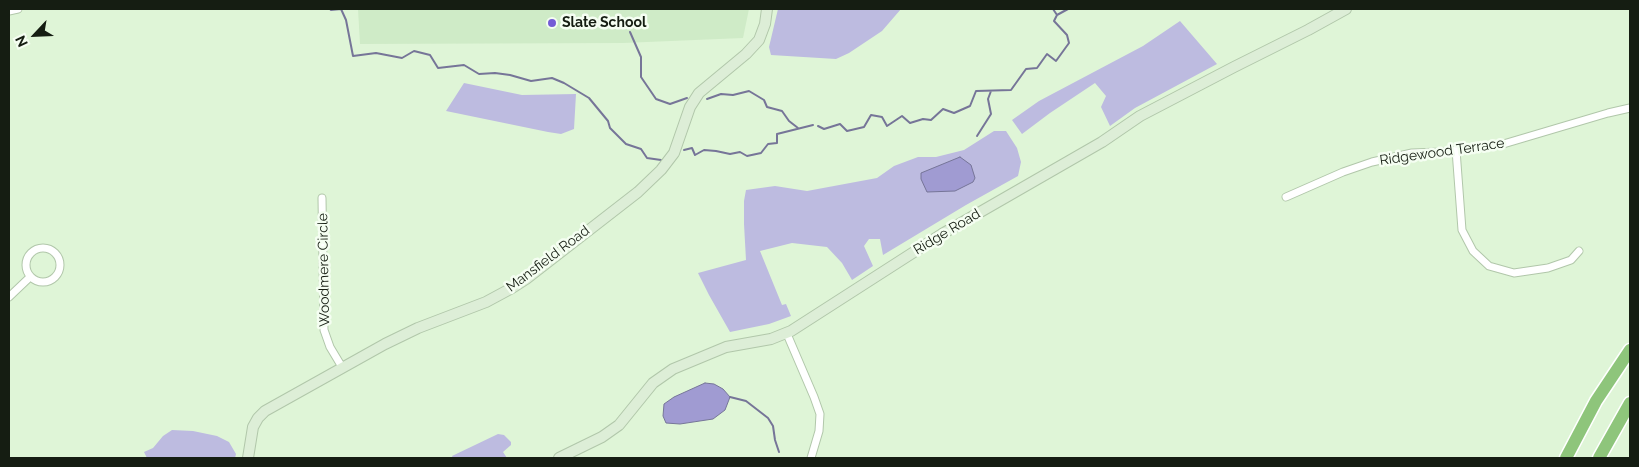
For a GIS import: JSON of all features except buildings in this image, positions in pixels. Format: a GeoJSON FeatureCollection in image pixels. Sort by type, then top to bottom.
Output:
{"type":"FeatureCollection","features":[{"type":"Feature","properties":{"kind":"highway"},"geometry":{"type":"LineString","coordinates":[[1566,458],[1596,401],[1630,350]]}},
{"type":"Feature","properties":{"kind":"highway"},"geometry":{"type":"LineString","coordinates":[[1599,458],[1630,403]]}},
{"type":"Feature","properties":{"kind":"street"},"geometry":{"type":"LineString","coordinates":[[9,11],[18,9]]}},
{"type":"Feature","properties":{"kind":"street","name":"Mansfield Road"},"geometry":{"type":"LineString","coordinates":[[248,458],[251,432],[258,418],[274,406],[398,338],[486,302],[512,288],[638,192],[674,153],[690,107],[699,93],[746,54],[759,40],[765,24],[767,9]]}},
{"type":"Feature","properties":{"kind":"street","name":"Ridge Road"},"geometry":{"type":"LineString","coordinates":[[559,458],[602,437],[620,425],[653,383],[673,369],[726,347],[771,339],[787,334],[942,234],[1102,142],[1140,116],[1346,9]]}},
{"type":"Feature","properties":{"kind":"street","name":"Ridgewood Terrace"},"geometry":{"type":"LineString","coordinates":[[1286,197],[1343,172],[1372,162],[1412,153],[1500,145],[1630,108]]}},
{"type":"Feature","properties":{"kind":"street"},"geometry":{"type":"LineString","coordinates":[[1456,150],[1462,230],[1473,251],[1489,266],[1514,273],[1548,268],[1571,260],[1579,251]]}},
{"type":"Feature","properties":{"kind":"street","name":"Woodmere Circle"},"geometry":{"type":"LineString","coordinates":[[322,198],[324,330],[330,347],[342,367]]}},
{"type":"Feature","properties":{"kind":"street"},"geometry":{"type":"LineString","coordinates":[[42,248],[50,249],[56,254],[60,264],[59,271],[55,277],[45,282],[37,281],[30,277],[25,266],[31,252],[42,248]]}},
{"type":"Feature","properties":{"kind":"street"},"geometry":{"type":"LineString","coordinates":[[9,297],[30,277]]}},
{"type":"Feature","properties":{"kind":"street"},"geometry":{"type":"LineString","coordinates":[[787,334],[820,414],[819,431],[811,458]]}},
{"type":"Feature","properties":{"kind":"shaded area","name":"Slate School"},"geometry":{"type":"Polygon","coordinates":[[[358,9],[749,9],[743,38],[623,43],[360,44],[358,9]]]}},
{"type":"Feature","properties":{"kind":"shaded area"},"geometry":{"type":"Polygon","coordinates":[[[778,9],[901,9],[882,31],[849,53],[836,59],[771,55],[769,47],[778,9]]]}},
{"type":"Feature","properties":{"kind":"shaded area"},"geometry":{"type":"Polygon","coordinates":[[[1180,21],[1217,64],[1135,108],[1110,126],[1101,107],[1106,96],[1095,83],[1022,134],[1012,120],[1039,101],[1143,46],[1180,21]]]}},
{"type":"Feature","properties":{"kind":"shaded area"},"geometry":{"type":"Polygon","coordinates":[[[464,83],[522,95],[576,94],[574,129],[561,134],[446,111],[464,83]]]}},
{"type":"Feature","properties":{"kind":"shaded area"},"geometry":{"type":"Polygon","coordinates":[[[994,131],[1006,131],[1017,148],[1021,162],[1018,176],[883,255],[880,239],[869,239],[864,246],[873,266],[852,280],[842,263],[827,247],[792,243],[760,251],[782,305],[786,304],[791,316],[769,324],[730,332],[698,273],[746,260],[744,201],[746,190],[775,186],[807,191],[877,178],[894,166],[918,157],[936,157],[964,150],[994,131]]]}},
{"type":"Feature","properties":{"kind":"shaded area"},"geometry":{"type":"Polygon","coordinates":[[[960,157],[971,165],[975,178],[973,182],[955,191],[927,192],[921,179],[921,173],[960,157]]]}},
{"type":"Feature","properties":{"kind":"shaded area"},"geometry":{"type":"Polygon","coordinates":[[[705,383],[714,384],[723,389],[730,397],[725,410],[713,419],[680,424],[666,423],[663,416],[664,404],[674,397],[705,383]]]}},
{"type":"Feature","properties":{"kind":"shaded area"},"geometry":{"type":"Polygon","coordinates":[[[172,430],[193,431],[217,436],[229,442],[236,454],[235,458],[147,458],[144,452],[153,448],[163,436],[172,430]]]}},
{"type":"Feature","properties":{"kind":"shaded area"},"geometry":{"type":"Polygon","coordinates":[[[498,434],[504,435],[511,442],[511,445],[503,452],[507,458],[453,458],[452,456],[498,434]]]}},
{"type":"Feature","properties":{"kind":"waterway"},"geometry":{"type":"LineString","coordinates":[[330,9],[341,9],[346,20],[353,56],[376,53],[402,58],[414,51],[430,55],[438,68],[464,65],[479,74],[495,73],[510,75],[531,81],[552,78],[589,98],[608,121],[610,128],[626,144],[641,149],[647,158],[661,160]]}},
{"type":"Feature","properties":{"kind":"waterway"},"geometry":{"type":"LineString","coordinates":[[1053,9],[1057,15]]}},
{"type":"Feature","properties":{"kind":"waterway"},"geometry":{"type":"LineString","coordinates":[[818,126],[824,129],[840,124],[847,131],[864,127],[871,115],[882,117],[887,126],[902,116],[910,123],[923,119],[931,120],[943,109],[954,113],[970,106],[976,91],[1011,90],[1026,69],[1037,68],[1047,54],[1056,61],[1069,43],[1067,35],[1054,21],[1057,15],[1068,9]]}},
{"type":"Feature","properties":{"kind":"waterway"},"geometry":{"type":"LineString","coordinates":[[630,32],[641,57],[641,77],[656,99],[670,104],[687,98]]}},
{"type":"Feature","properties":{"kind":"waterway"},"geometry":{"type":"LineString","coordinates":[[707,99],[721,94],[733,95],[749,91],[764,100],[767,107],[782,111],[789,121],[798,128]]}},
{"type":"Feature","properties":{"kind":"waterway"},"geometry":{"type":"LineString","coordinates":[[977,136],[991,114],[988,99],[991,91]]}},
{"type":"Feature","properties":{"kind":"waterway"},"geometry":{"type":"LineString","coordinates":[[684,150],[692,148],[695,155],[704,150],[730,154],[740,152],[747,156],[761,153],[768,144],[777,143],[777,134],[813,125]]}},
{"type":"Feature","properties":{"kind":"waterway"},"geometry":{"type":"LineString","coordinates":[[730,397],[746,401],[768,418],[773,426],[779,452]]}},
{"type":"Feature","properties":{"kind":"place","name":"Slate School"},"geometry":{"type":"Point","coordinates":[552,23]}}]}
